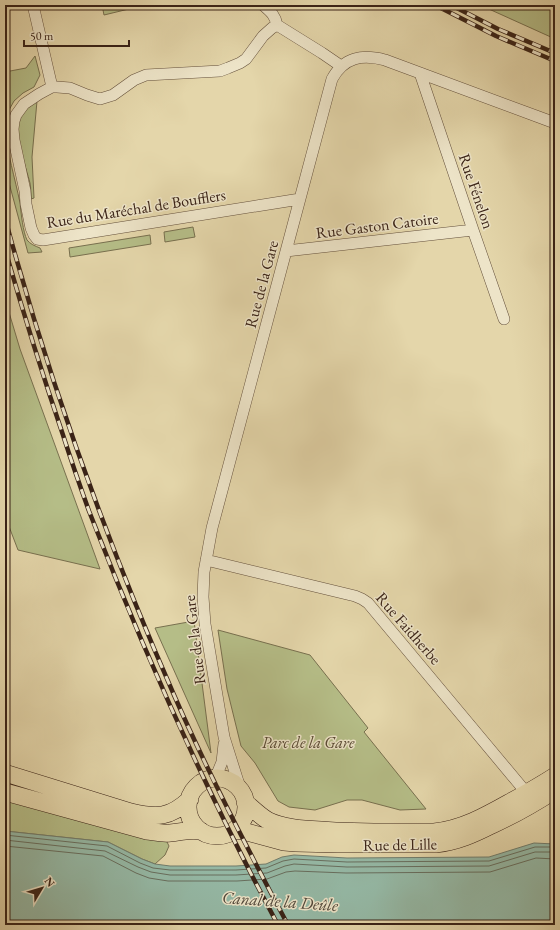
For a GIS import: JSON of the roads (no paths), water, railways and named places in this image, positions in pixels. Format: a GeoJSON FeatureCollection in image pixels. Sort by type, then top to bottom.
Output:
{"type":"FeatureCollection","features":[{"type":"Feature","properties":{"kind":"main road"},"geometry":{"type":"LineString","coordinates":[[5,773],[148,816],[170,813],[190,799]]}},
{"type":"Feature","properties":{"kind":"main road"},"geometry":{"type":"LineString","coordinates":[[210,779],[224,779],[231,782],[243,796],[246,810],[244,818],[235,830],[227,834],[218,836],[209,835],[197,828],[191,819],[189,809],[193,791],[200,784],[210,779]]}},
{"type":"Feature","properties":{"kind":"main road","name":"Rue de Lille"},"geometry":{"type":"LineString","coordinates":[[243,796],[266,819],[287,827],[338,831],[434,832],[452,829],[471,822],[496,810],[531,798],[552,788]]}},
{"type":"Feature","properties":{"kind":"main road"},"geometry":{"type":"LineString","coordinates":[[5,792],[147,831],[168,833],[192,830],[201,831]]}},
{"type":"Feature","properties":{"kind":"main road","name":"Rue de Lille"},"geometry":{"type":"LineString","coordinates":[[235,830],[284,842],[296,843],[448,843],[466,838],[510,817],[531,798]]}},
{"type":"Feature","properties":{"kind":"street"},"geometry":{"type":"LineString","coordinates":[[33,5],[52,87],[70,88],[100,99],[113,95],[134,80],[146,75],[220,71],[234,66],[246,58],[263,36],[277,25]]}},
{"type":"Feature","properties":{"kind":"street"},"geometry":{"type":"LineString","coordinates":[[263,5],[276,18],[277,25],[341,66],[346,62],[366,56],[385,60],[555,123]]}},
{"type":"Feature","properties":{"kind":"street","name":"Rue de la Gare"},"geometry":{"type":"LineString","coordinates":[[243,796],[224,737],[205,624],[203,597],[204,572],[212,528],[330,87],[341,66]]}},
{"type":"Feature","properties":{"kind":"street","name":"Rue Fénelon"},"geometry":{"type":"LineString","coordinates":[[420,73],[472,230],[504,319]]}},
{"type":"Feature","properties":{"kind":"street","name":"Rue du Maréchal de Boufflers"},"geometry":{"type":"LineString","coordinates":[[52,87],[24,104],[16,115],[13,129],[31,228],[34,236],[38,238],[43,240],[300,199]]}},
{"type":"Feature","properties":{"kind":"street","name":"Rue Gaston Catoire"},"geometry":{"type":"LineString","coordinates":[[286,251],[472,230]]}},
{"type":"Feature","properties":{"kind":"street","name":"Rue Faidherbe"},"geometry":{"type":"LineString","coordinates":[[206,560],[355,596],[368,602],[531,798]]}},
{"type":"Feature","properties":{"kind":"street","name":"Rue de la Gare"},"geometry":{"type":"LineString","coordinates":[[215,778],[222,762],[224,737]]}},
{"type":"Feature","properties":{"kind":"water","name":"Canal de la Deûle"},"geometry":{"type":"Polygon","coordinates":[[[5,831],[108,842],[142,859],[155,864],[170,866],[236,866],[266,864],[282,857],[294,855],[347,858],[489,857],[534,843],[555,844],[555,925],[5,925],[5,831]]]}},
{"type":"Feature","properties":{"kind":"railway"},"geometry":{"type":"LineString","coordinates":[[435,5],[496,36],[555,61]]}},
{"type":"Feature","properties":{"kind":"railway"},"geometry":{"type":"LineString","coordinates":[[451,5],[498,29],[555,53]]}},
{"type":"Feature","properties":{"kind":"railway"},"geometry":{"type":"LineString","coordinates":[[5,218],[40,340],[80,460],[125,578],[174,695],[214,782],[288,925]]}},
{"type":"Feature","properties":{"kind":"railway"},"geometry":{"type":"LineString","coordinates":[[5,249],[69,454],[110,564],[154,669],[201,773],[251,875],[278,925]]}},
{"type":"Feature","properties":{"kind":"park label","name":"Parc de la Gare"},"geometry":{"type":"Point","coordinates":[308,742]}}]}
